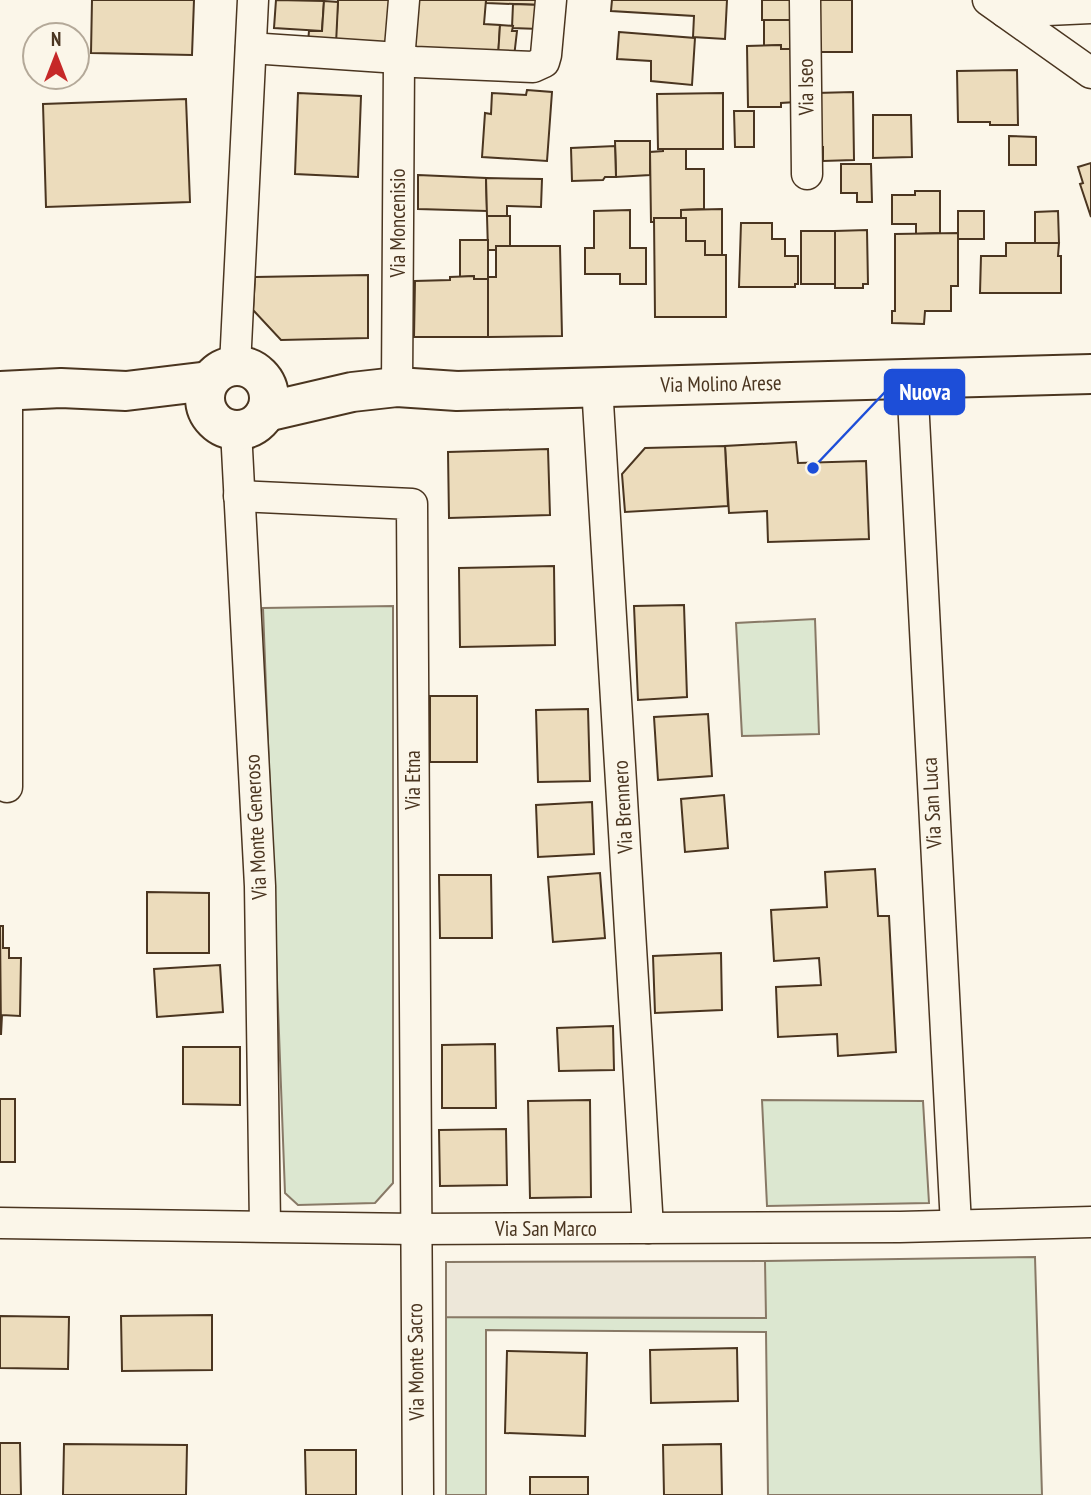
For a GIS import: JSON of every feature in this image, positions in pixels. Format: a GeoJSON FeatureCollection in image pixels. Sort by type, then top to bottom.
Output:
{"type":"FeatureCollection","features":[{"type":"Feature","properties":{"kind":"street"},"geometry":{"type":"LineString","coordinates":[[237,398],[253,0]]}},
{"type":"Feature","properties":{"kind":"street","name":"Via Moncenisio"},"geometry":{"type":"LineString","coordinates":[[397,387],[399,60],[404,0]]}},
{"type":"Feature","properties":{"kind":"street"},"geometry":{"type":"LineString","coordinates":[[251,48],[399,60],[539,66],[547,55],[551,0]]}},
{"type":"Feature","properties":{"kind":"street","name":"Via Iseo"},"geometry":{"type":"LineString","coordinates":[[805,0],[807,174]]}},
{"type":"Feature","properties":{"kind":"street"},"geometry":{"type":"LineString","coordinates":[[997,6],[1091,8]]}},
{"type":"Feature","properties":{"kind":"street"},"geometry":{"type":"LineString","coordinates":[[997,6],[1091,73]]}},
{"type":"Feature","properties":{"kind":"street","name":"Via Molino Arese"},"geometry":{"type":"LineString","coordinates":[[4,391],[61,388],[237,398],[397,387],[457,391],[1091,374]]}},
{"type":"Feature","properties":{"kind":"street","name":"Via San Luca"},"geometry":{"type":"LineString","coordinates":[[912,380],[956,1225]]}},
{"type":"Feature","properties":{"kind":"street","name":"Via Brennero"},"geometry":{"type":"LineString","coordinates":[[597,386],[648,1228]]}},
{"type":"Feature","properties":{"kind":"street"},"geometry":{"type":"LineString","coordinates":[[4,391],[8,787]]}},
{"type":"Feature","properties":{"kind":"street","name":"Via Monte Generoso"},"geometry":{"type":"LineString","coordinates":[[237,398],[239,496],[260,886],[264,1225]]}},
{"type":"Feature","properties":{"kind":"street","name":"Via Etna"},"geometry":{"type":"LineString","coordinates":[[239,496],[412,504],[415,1229]]}},
{"type":"Feature","properties":{"kind":"street","name":"Via San Marco"},"geometry":{"type":"LineString","coordinates":[[0,1223],[415,1229],[1091,1222]]}},
{"type":"Feature","properties":{"kind":"street","name":"Via Monte Sacro"},"geometry":{"type":"LineString","coordinates":[[415,1229],[418,1495]]}},
{"type":"Feature","properties":{"kind":"green space"},"geometry":{"type":"Polygon","coordinates":[[[393,606],[393,1183],[375,1203],[298,1205],[285,1193],[263,608],[393,606]]]}},
{"type":"Feature","properties":{"kind":"green space"},"geometry":{"type":"Polygon","coordinates":[[[815,619],[819,734],[742,736],[736,623],[815,619]]]}},
{"type":"Feature","properties":{"kind":"green space"},"geometry":{"type":"Polygon","coordinates":[[[762,1100],[923,1101],[929,1203],[767,1206],[762,1100]]]}},
{"type":"Feature","properties":{"kind":"green space"},"geometry":{"type":"Polygon","coordinates":[[[1035,1257],[1042,1495],[768,1495],[766,1332],[486,1330],[486,1495],[446,1495],[446,1317],[765,1318],[765,1261],[1035,1257]]]}},
{"type":"Feature","properties":{"kind":"shaded area"},"geometry":{"type":"Polygon","coordinates":[[[765,1261],[766,1318],[446,1317],[446,1262],[765,1261]]]}},
{"type":"Feature","properties":{"kind":"building"},"geometry":{"type":"Polygon","coordinates":[[[92,0],[194,0],[192,55],[91,53],[92,0]]]}},
{"type":"Feature","properties":{"kind":"building"},"geometry":{"type":"Polygon","coordinates":[[[276,0],[324,1],[322,31],[274,28],[276,0]]]}},
{"type":"Feature","properties":{"kind":"building"},"geometry":{"type":"Polygon","coordinates":[[[338,0],[395,0],[392,50],[335,46],[338,0]]]}},
{"type":"Feature","properties":{"kind":"building"},"geometry":{"type":"Polygon","coordinates":[[[409,0],[486,0],[484,24],[500,25],[498,60],[405,54],[409,0]]]}},
{"type":"Feature","properties":{"kind":"building"},"geometry":{"type":"Polygon","coordinates":[[[486,0],[545,0],[540,5],[486,3],[486,0]]]}},
{"type":"Feature","properties":{"kind":"building"},"geometry":{"type":"Polygon","coordinates":[[[612,0],[727,0],[725,39],[693,37],[694,16],[611,11],[612,0]]]}},
{"type":"Feature","properties":{"kind":"building"},"geometry":{"type":"Polygon","coordinates":[[[762,0],[793,0],[793,20],[762,20],[762,0]]]}},
{"type":"Feature","properties":{"kind":"building"},"geometry":{"type":"Polygon","coordinates":[[[815,0],[852,0],[852,52],[816,52],[815,0]]]}},
{"type":"Feature","properties":{"kind":"building"},"geometry":{"type":"Polygon","coordinates":[[[324,1],[338,2],[336,44],[308,42],[309,31],[322,31],[324,1]]]}},
{"type":"Feature","properties":{"kind":"building"},"geometry":{"type":"Polygon","coordinates":[[[513,4],[540,5],[539,29],[512,28],[513,4]]]}},
{"type":"Feature","properties":{"kind":"building"},"geometry":{"type":"Polygon","coordinates":[[[764,20],[793,20],[793,49],[781,49],[781,45],[764,46],[764,20]]]}},
{"type":"Feature","properties":{"kind":"building"},"geometry":{"type":"Polygon","coordinates":[[[500,25],[513,26],[512,31],[517,31],[514,57],[498,56],[500,25]]]}},
{"type":"Feature","properties":{"kind":"building"},"geometry":{"type":"Polygon","coordinates":[[[619,32],[695,38],[692,85],[651,81],[651,61],[617,59],[619,32]]]}},
{"type":"Feature","properties":{"kind":"building"},"geometry":{"type":"Polygon","coordinates":[[[781,45],[781,49],[795,49],[796,102],[781,103],[781,107],[748,107],[747,46],[781,45]]]}},
{"type":"Feature","properties":{"kind":"building"},"geometry":{"type":"Polygon","coordinates":[[[1017,70],[1018,125],[958,122],[957,71],[1017,70]]]}},
{"type":"Feature","properties":{"kind":"building"},"geometry":{"type":"Polygon","coordinates":[[[527,90],[552,92],[547,161],[482,157],[485,113],[491,114],[492,93],[526,95],[527,90]]]}},
{"type":"Feature","properties":{"kind":"building"},"geometry":{"type":"Polygon","coordinates":[[[853,92],[854,160],[823,161],[823,147],[816,147],[816,93],[853,92]]]}},
{"type":"Feature","properties":{"kind":"building"},"geometry":{"type":"Polygon","coordinates":[[[298,93],[361,96],[358,177],[295,174],[298,93]]]}},
{"type":"Feature","properties":{"kind":"building"},"geometry":{"type":"Polygon","coordinates":[[[723,93],[723,149],[658,149],[657,94],[723,93]]]}},
{"type":"Feature","properties":{"kind":"building"},"geometry":{"type":"Polygon","coordinates":[[[186,99],[190,202],[46,207],[43,104],[186,99]]]}},
{"type":"Feature","properties":{"kind":"building"},"geometry":{"type":"Polygon","coordinates":[[[734,111],[754,111],[754,147],[735,147],[734,111]]]}},
{"type":"Feature","properties":{"kind":"building"},"geometry":{"type":"Polygon","coordinates":[[[873,115],[911,115],[912,157],[873,158],[873,115]]]}},
{"type":"Feature","properties":{"kind":"building"},"geometry":{"type":"Polygon","coordinates":[[[1009,136],[1036,137],[1036,165],[1009,165],[1009,136]]]}},
{"type":"Feature","properties":{"kind":"building"},"geometry":{"type":"Polygon","coordinates":[[[615,141],[650,141],[650,175],[616,177],[615,141]]]}},
{"type":"Feature","properties":{"kind":"building"},"geometry":{"type":"Polygon","coordinates":[[[615,146],[616,177],[572,181],[571,148],[615,146]]]}},
{"type":"Feature","properties":{"kind":"building"},"geometry":{"type":"Polygon","coordinates":[[[686,149],[686,169],[704,169],[704,209],[681,210],[681,218],[654,218],[654,222],[651,222],[650,152],[686,149]]]}},
{"type":"Feature","properties":{"kind":"building"},"geometry":{"type":"Polygon","coordinates":[[[1091,163],[1091,217],[1080,184],[1083,183],[1078,167],[1091,163]]]}},
{"type":"Feature","properties":{"kind":"building"},"geometry":{"type":"Polygon","coordinates":[[[841,164],[871,164],[872,202],[857,202],[857,193],[841,193],[841,164]]]}},
{"type":"Feature","properties":{"kind":"building"},"geometry":{"type":"Polygon","coordinates":[[[418,175],[486,178],[487,211],[418,209],[418,175]]]}},
{"type":"Feature","properties":{"kind":"building"},"geometry":{"type":"Polygon","coordinates":[[[486,178],[542,179],[541,207],[507,206],[507,216],[487,216],[486,178]]]}},
{"type":"Feature","properties":{"kind":"building"},"geometry":{"type":"Polygon","coordinates":[[[915,191],[940,191],[940,233],[916,234],[916,224],[892,224],[892,195],[915,195],[915,191]]]}},
{"type":"Feature","properties":{"kind":"building"},"geometry":{"type":"Polygon","coordinates":[[[722,209],[722,255],[705,255],[705,241],[686,241],[686,218],[681,218],[681,210],[722,209]]]}},
{"type":"Feature","properties":{"kind":"building"},"geometry":{"type":"Polygon","coordinates":[[[630,210],[630,248],[646,248],[646,284],[620,284],[620,274],[585,274],[585,248],[594,248],[594,211],[630,210]]]}},
{"type":"Feature","properties":{"kind":"building"},"geometry":{"type":"Polygon","coordinates":[[[958,211],[984,211],[984,239],[958,239],[958,211]]]}},
{"type":"Feature","properties":{"kind":"building"},"geometry":{"type":"Polygon","coordinates":[[[1058,211],[1059,243],[1035,243],[1035,212],[1058,211]]]}},
{"type":"Feature","properties":{"kind":"building"},"geometry":{"type":"Polygon","coordinates":[[[487,216],[510,216],[510,246],[496,246],[496,250],[488,250],[487,216]]]}},
{"type":"Feature","properties":{"kind":"building"},"geometry":{"type":"Polygon","coordinates":[[[654,218],[686,218],[686,241],[705,241],[705,255],[726,255],[726,317],[655,317],[654,218]]]}},
{"type":"Feature","properties":{"kind":"building"},"geometry":{"type":"Polygon","coordinates":[[[741,223],[772,223],[772,239],[785,239],[785,256],[798,256],[798,284],[795,284],[795,287],[739,287],[741,223]]]}},
{"type":"Feature","properties":{"kind":"building"},"geometry":{"type":"Polygon","coordinates":[[[867,230],[868,284],[863,284],[863,288],[835,288],[835,231],[867,230]]]}},
{"type":"Feature","properties":{"kind":"building"},"geometry":{"type":"Polygon","coordinates":[[[801,231],[835,231],[835,284],[801,284],[801,231]]]}},
{"type":"Feature","properties":{"kind":"building"},"geometry":{"type":"Polygon","coordinates":[[[958,233],[958,286],[951,286],[951,311],[925,311],[924,324],[892,323],[892,311],[895,311],[895,234],[958,233]]]}},
{"type":"Feature","properties":{"kind":"building"},"geometry":{"type":"Polygon","coordinates":[[[460,240],[488,240],[488,279],[460,277],[460,240]]]}},
{"type":"Feature","properties":{"kind":"building"},"geometry":{"type":"Polygon","coordinates":[[[1006,243],[1059,243],[1061,293],[980,293],[981,256],[1006,256],[1006,243]]]}},
{"type":"Feature","properties":{"kind":"building"},"geometry":{"type":"Polygon","coordinates":[[[496,246],[560,246],[562,336],[488,337],[488,277],[496,277],[496,246]]]}},
{"type":"Feature","properties":{"kind":"building"},"geometry":{"type":"Polygon","coordinates":[[[368,275],[368,338],[281,340],[253,310],[255,277],[368,275]]]}},
{"type":"Feature","properties":{"kind":"building"},"geometry":{"type":"Polygon","coordinates":[[[474,276],[474,279],[488,279],[488,337],[414,337],[415,281],[474,276]]]}},
{"type":"Feature","properties":{"kind":"building"},"geometry":{"type":"Polygon","coordinates":[[[796,442],[798,463],[866,461],[869,539],[768,542],[767,511],[729,513],[725,446],[796,442]]]}},
{"type":"Feature","properties":{"kind":"building"},"geometry":{"type":"Polygon","coordinates":[[[725,446],[728,506],[625,512],[622,474],[645,448],[725,446]]]}},
{"type":"Feature","properties":{"kind":"building"},"geometry":{"type":"Polygon","coordinates":[[[548,449],[550,515],[449,518],[448,452],[548,449]]]}},
{"type":"Feature","properties":{"kind":"building"},"geometry":{"type":"Polygon","coordinates":[[[554,566],[555,645],[460,647],[459,568],[554,566]]]}},
{"type":"Feature","properties":{"kind":"building"},"geometry":{"type":"Polygon","coordinates":[[[684,605],[687,697],[638,700],[634,606],[684,605]]]}},
{"type":"Feature","properties":{"kind":"building"},"geometry":{"type":"Polygon","coordinates":[[[430,696],[477,696],[477,762],[430,762],[430,696]]]}},
{"type":"Feature","properties":{"kind":"building"},"geometry":{"type":"Polygon","coordinates":[[[588,709],[590,781],[538,782],[536,710],[588,709]]]}},
{"type":"Feature","properties":{"kind":"building"},"geometry":{"type":"Polygon","coordinates":[[[708,714],[712,776],[658,780],[654,717],[708,714]]]}},
{"type":"Feature","properties":{"kind":"building"},"geometry":{"type":"Polygon","coordinates":[[[724,795],[728,848],[685,852],[681,799],[724,795]]]}},
{"type":"Feature","properties":{"kind":"building"},"geometry":{"type":"Polygon","coordinates":[[[592,802],[594,854],[538,857],[536,805],[592,802]]]}},
{"type":"Feature","properties":{"kind":"building"},"geometry":{"type":"Polygon","coordinates":[[[875,869],[878,916],[889,916],[896,1052],[838,1056],[837,1034],[778,1037],[776,987],[821,985],[819,958],[774,961],[771,910],[827,907],[825,872],[875,869]]]}},
{"type":"Feature","properties":{"kind":"building"},"geometry":{"type":"Polygon","coordinates":[[[600,873],[605,938],[553,942],[548,877],[600,873]]]}},
{"type":"Feature","properties":{"kind":"building"},"geometry":{"type":"Polygon","coordinates":[[[439,875],[491,875],[492,938],[440,938],[439,875]]]}},
{"type":"Feature","properties":{"kind":"building"},"geometry":{"type":"Polygon","coordinates":[[[147,892],[209,893],[209,953],[147,953],[147,892]]]}},
{"type":"Feature","properties":{"kind":"building"},"geometry":{"type":"Polygon","coordinates":[[[0,926],[3,926],[3,948],[9,948],[9,958],[21,958],[20,1016],[2,1015],[1,1035],[0,926]]]}},
{"type":"Feature","properties":{"kind":"building"},"geometry":{"type":"Polygon","coordinates":[[[721,953],[722,1010],[655,1013],[653,956],[721,953]]]}},
{"type":"Feature","properties":{"kind":"building"},"geometry":{"type":"Polygon","coordinates":[[[220,965],[223,1012],[157,1017],[154,969],[220,965]]]}},
{"type":"Feature","properties":{"kind":"building"},"geometry":{"type":"Polygon","coordinates":[[[613,1026],[614,1070],[559,1071],[557,1028],[613,1026]]]}},
{"type":"Feature","properties":{"kind":"building"},"geometry":{"type":"Polygon","coordinates":[[[495,1044],[496,1108],[442,1108],[442,1045],[495,1044]]]}},
{"type":"Feature","properties":{"kind":"building"},"geometry":{"type":"Polygon","coordinates":[[[183,1047],[240,1047],[240,1105],[183,1104],[183,1047]]]}},
{"type":"Feature","properties":{"kind":"building"},"geometry":{"type":"Polygon","coordinates":[[[0,1099],[15,1099],[15,1162],[0,1162],[0,1099]]]}},
{"type":"Feature","properties":{"kind":"building"},"geometry":{"type":"Polygon","coordinates":[[[590,1100],[591,1197],[530,1198],[528,1101],[590,1100]]]}},
{"type":"Feature","properties":{"kind":"building"},"geometry":{"type":"Polygon","coordinates":[[[506,1129],[507,1185],[440,1186],[439,1130],[506,1129]]]}},
{"type":"Feature","properties":{"kind":"building"},"geometry":{"type":"Polygon","coordinates":[[[212,1315],[212,1370],[122,1371],[121,1316],[212,1315]]]}},
{"type":"Feature","properties":{"kind":"building"},"geometry":{"type":"Polygon","coordinates":[[[0,1316],[69,1317],[68,1369],[0,1368],[0,1316]]]}},
{"type":"Feature","properties":{"kind":"building"},"geometry":{"type":"Polygon","coordinates":[[[737,1348],[738,1401],[651,1403],[650,1350],[737,1348]]]}},
{"type":"Feature","properties":{"kind":"building"},"geometry":{"type":"Polygon","coordinates":[[[507,1351],[587,1353],[585,1436],[505,1433],[507,1351]]]}},
{"type":"Feature","properties":{"kind":"building"},"geometry":{"type":"Polygon","coordinates":[[[0,1443],[20,1443],[21,1495],[0,1495],[0,1443]]]}},
{"type":"Feature","properties":{"kind":"building"},"geometry":{"type":"Polygon","coordinates":[[[64,1444],[187,1445],[186,1495],[63,1495],[64,1444]]]}},
{"type":"Feature","properties":{"kind":"building"},"geometry":{"type":"Polygon","coordinates":[[[721,1444],[722,1495],[664,1495],[663,1445],[721,1444]]]}},
{"type":"Feature","properties":{"kind":"building"},"geometry":{"type":"Polygon","coordinates":[[[305,1450],[356,1450],[356,1495],[306,1495],[305,1450]]]}},
{"type":"Feature","properties":{"kind":"building"},"geometry":{"type":"Polygon","coordinates":[[[530,1477],[588,1477],[588,1495],[530,1495],[530,1477]]]}},
{"type":"Feature","properties":{"kind":"place","name":"Nuova"},"geometry":{"type":"Point","coordinates":[813,468]}}]}
